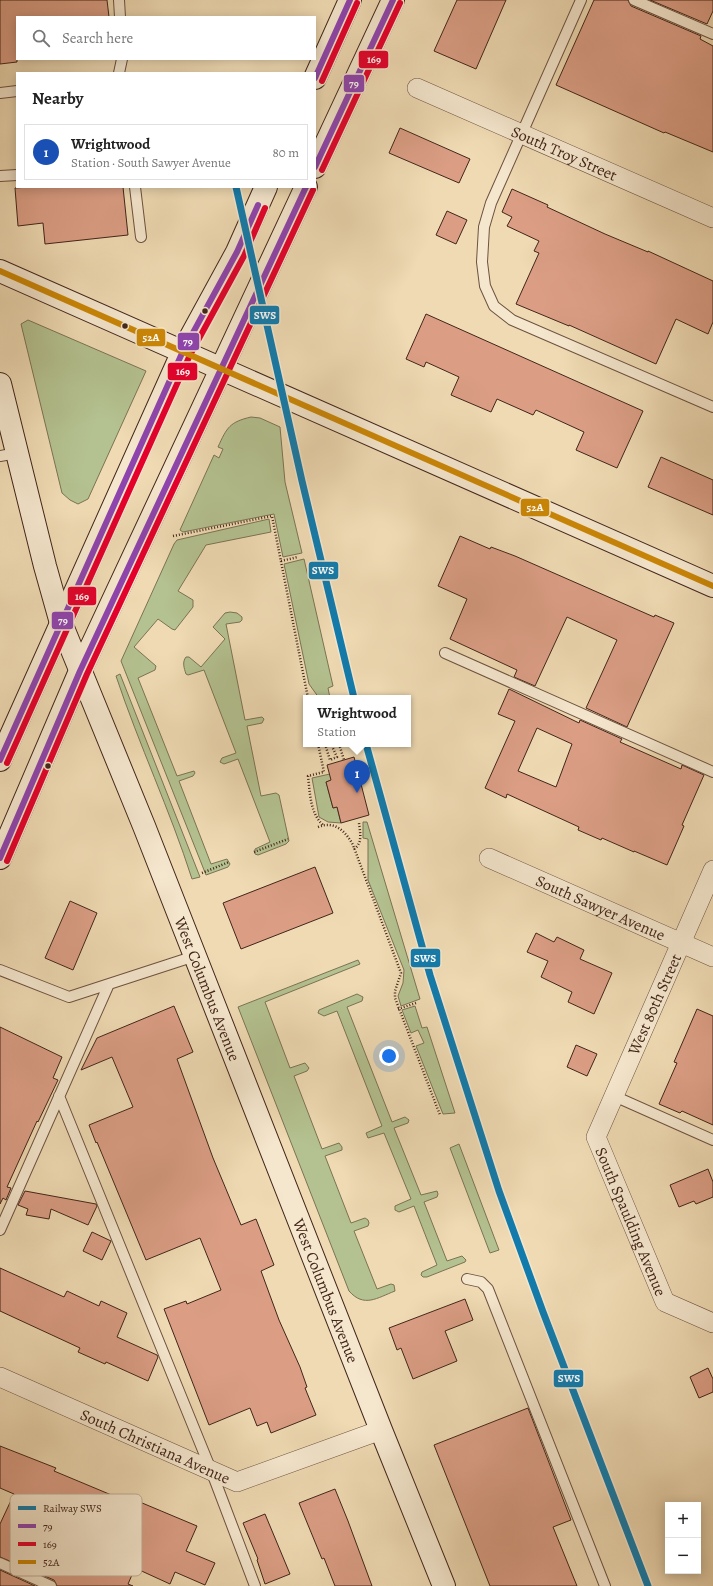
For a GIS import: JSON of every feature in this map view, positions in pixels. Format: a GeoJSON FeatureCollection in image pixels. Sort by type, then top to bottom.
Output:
{"type":"FeatureCollection","features":[{"type":"Feature","properties":{"kind":"main road"},"geometry":{"type":"LineString","coordinates":[[316,76],[350,0]]}},
{"type":"Feature","properties":{"kind":"main road"},"geometry":{"type":"LineString","coordinates":[[316,165],[393,0]]}},
{"type":"Feature","properties":{"kind":"main road"},"geometry":{"type":"LineString","coordinates":[[0,760],[183,351],[237,252],[266,188]]}},
{"type":"Feature","properties":{"kind":"main road"},"geometry":{"type":"LineString","coordinates":[[0,858],[80,670],[306,188]]}},
{"type":"Feature","properties":{"kind":"main road"},"geometry":{"type":"LineString","coordinates":[[0,271],[713,586]]}},
{"type":"Feature","properties":{"kind":"main road","name":"West Columbus Avenue"},"geometry":{"type":"LineString","coordinates":[[0,384],[9,454],[45,566],[61,623],[144,826],[381,1430],[444,1586]]}},
{"type":"Feature","properties":{"kind":"street","name":"South Troy Street"},"geometry":{"type":"LineString","coordinates":[[417,88],[713,218]]}},
{"type":"Feature","properties":{"kind":"street","name":"South Sawyer Avenue"},"geometry":{"type":"LineString","coordinates":[[489,858],[713,957]]}},
{"type":"Feature","properties":{"kind":"street","name":"West 80th Street"},"geometry":{"type":"LineString","coordinates":[[596,1137],[713,870]]}},
{"type":"Feature","properties":{"kind":"street","name":"South Spaulding Avenue"},"geometry":{"type":"LineString","coordinates":[[596,1137],[665,1302],[713,1323]]}},
{"type":"Feature","properties":{"kind":"street","name":"South Christiana Avenue"},"geometry":{"type":"LineString","coordinates":[[0,1378],[237,1482],[381,1430]]}},
{"type":"Feature","properties":{"kind":"lane"},"geometry":{"type":"LineString","coordinates":[[118,0],[120,16]]}},
{"type":"Feature","properties":{"kind":"lane"},"geometry":{"type":"LineString","coordinates":[[581,0],[490,203],[484,227],[483,270],[486,286],[494,306],[512,320],[713,406]]}},
{"type":"Feature","properties":{"kind":"lane"},"geometry":{"type":"LineString","coordinates":[[634,0],[713,34]]}},
{"type":"Feature","properties":{"kind":"lane"},"geometry":{"type":"LineString","coordinates":[[119,72],[122,60]]}},
{"type":"Feature","properties":{"kind":"lane"},"geometry":{"type":"LineString","coordinates":[[0,93],[16,91]]}},
{"type":"Feature","properties":{"kind":"lane"},"geometry":{"type":"LineString","coordinates":[[0,176],[16,174]]}},
{"type":"Feature","properties":{"kind":"lane"},"geometry":{"type":"LineString","coordinates":[[135,188],[141,237]]}},
{"type":"Feature","properties":{"kind":"lane"},"geometry":{"type":"LineString","coordinates":[[445,653],[713,772]]}},
{"type":"Feature","properties":{"kind":"lane"},"geometry":{"type":"LineString","coordinates":[[0,970],[69,997],[195,956]]}},
{"type":"Feature","properties":{"kind":"lane"},"geometry":{"type":"LineString","coordinates":[[0,1230],[109,984]]}},
{"type":"Feature","properties":{"kind":"lane"},"geometry":{"type":"LineString","coordinates":[[59,1096],[211,1470],[255,1586]]}},
{"type":"Feature","properties":{"kind":"lane"},"geometry":{"type":"LineString","coordinates":[[614,1096],[713,1140]]}},
{"type":"Feature","properties":{"kind":"lane"},"geometry":{"type":"LineString","coordinates":[[467,1279],[481,1282],[488,1289],[605,1586]]}},
{"type":"Feature","properties":{"kind":"lane"},"geometry":{"type":"LineString","coordinates":[[0,1563],[10,1568]]}},
{"type":"Feature","properties":{"kind":"lane"},"geometry":{"type":"LineString","coordinates":[[29,1576],[51,1586]]}},
{"type":"Feature","properties":{"kind":"path"},"geometry":{"type":"LineString","coordinates":[[174,536],[272,516],[307,695]]}},
{"type":"Feature","properties":{"kind":"path"},"geometry":{"type":"LineString","coordinates":[[281,560],[298,557]]}},
{"type":"Feature","properties":{"kind":"path"},"geometry":{"type":"LineString","coordinates":[[319,747],[324,772],[308,776],[313,812],[318,821],[323,825],[340,828],[347,834],[354,849],[401,973],[395,991],[398,1009],[440,1115]]}},
{"type":"Feature","properties":{"kind":"path"},"geometry":{"type":"LineString","coordinates":[[326,747],[330,760],[337,757],[332,747]]}},
{"type":"Feature","properties":{"kind":"path"},"geometry":{"type":"LineString","coordinates":[[340,747],[344,760]]}},
{"type":"Feature","properties":{"kind":"path"},"geometry":{"type":"LineString","coordinates":[[354,849],[360,843],[359,823]]}},
{"type":"Feature","properties":{"kind":"path"},"geometry":{"type":"LineString","coordinates":[[318,827],[323,825]]}},
{"type":"Feature","properties":{"kind":"path"},"geometry":{"type":"LineString","coordinates":[[254,852],[288,839]]}},
{"type":"Feature","properties":{"kind":"path"},"geometry":{"type":"LineString","coordinates":[[202,873],[229,862]]}},
{"type":"Feature","properties":{"kind":"path"},"geometry":{"type":"LineString","coordinates":[[398,1009],[416,1003]]}},
{"type":"Feature","properties":{"kind":"green space"},"geometry":{"type":"Polygon","coordinates":[[[28,320],[146,371],[88,499],[78,504],[70,500],[62,493],[21,324],[28,320]]]}},
{"type":"Feature","properties":{"kind":"green space"},"geometry":{"type":"Polygon","coordinates":[[[251,417],[260,418],[280,427],[285,482],[302,553],[283,557],[274,514],[183,532],[180,530],[214,455],[219,458],[223,449],[218,447],[227,430],[234,423],[251,417]]]}},
{"type":"Feature","properties":{"kind":"green space"},"geometry":{"type":"Polygon","coordinates":[[[269,519],[271,532],[206,545],[178,591],[193,600],[193,607],[175,630],[158,619],[134,647],[156,666],[155,670],[138,678],[177,776],[194,771],[195,773],[193,776],[179,781],[211,864],[227,859],[230,864],[228,867],[206,875],[121,661],[177,540],[269,519]]]}},
{"type":"Feature","properties":{"kind":"green space"},"geometry":{"type":"Polygon","coordinates":[[[304,559],[333,686],[328,688],[329,695],[317,695],[309,684],[284,564],[304,559]]]}},
{"type":"Feature","properties":{"kind":"green space"},"geometry":{"type":"Polygon","coordinates":[[[225,613],[237,613],[242,617],[240,622],[226,624],[245,720],[262,717],[264,719],[262,723],[247,726],[261,796],[276,793],[279,795],[289,841],[286,844],[258,855],[255,854],[255,849],[270,842],[238,759],[224,764],[220,762],[222,758],[236,753],[204,670],[188,675],[186,674],[184,665],[186,657],[189,657],[201,667],[225,639],[213,627],[225,613]]]}},
{"type":"Feature","properties":{"kind":"green space"},"geometry":{"type":"Polygon","coordinates":[[[120,674],[200,877],[192,879],[174,828],[125,702],[116,676],[120,674]]]}},
{"type":"Feature","properties":{"kind":"green space"},"geometry":{"type":"Polygon","coordinates":[[[330,774],[332,780],[326,782],[333,808],[337,807],[341,823],[328,822],[319,817],[312,778],[330,774]]]}},
{"type":"Feature","properties":{"kind":"green space"},"geometry":{"type":"Polygon","coordinates":[[[363,822],[367,822],[420,999],[401,1006],[398,996],[403,983],[404,970],[368,880],[368,839],[363,838],[363,822]]]}},
{"type":"Feature","properties":{"kind":"green space"},"geometry":{"type":"Polygon","coordinates":[[[358,960],[360,964],[265,1002],[290,1068],[305,1063],[309,1068],[307,1071],[294,1076],[322,1149],[339,1143],[342,1147],[342,1150],[325,1156],[351,1223],[365,1218],[368,1220],[368,1226],[354,1231],[377,1289],[391,1284],[394,1285],[395,1291],[371,1300],[360,1299],[349,1291],[238,1007],[358,960]]]}},
{"type":"Feature","properties":{"kind":"green space"},"geometry":{"type":"Polygon","coordinates":[[[357,994],[363,997],[362,1001],[347,1007],[392,1122],[405,1117],[409,1120],[408,1123],[394,1128],[421,1195],[437,1191],[437,1197],[424,1202],[447,1261],[462,1256],[466,1260],[465,1262],[427,1277],[423,1277],[421,1275],[422,1272],[437,1265],[414,1206],[399,1212],[395,1210],[395,1206],[411,1199],[384,1133],[368,1138],[366,1133],[382,1126],[337,1011],[324,1016],[318,1013],[319,1010],[357,994]]]}},
{"type":"Feature","properties":{"kind":"green space"},"geometry":{"type":"Polygon","coordinates":[[[415,1006],[422,1028],[427,1027],[455,1113],[443,1114],[416,1046],[424,1043],[418,1030],[411,1033],[402,1010],[415,1006]]]}},
{"type":"Feature","properties":{"kind":"green space"},"geometry":{"type":"Polygon","coordinates":[[[459,1144],[499,1250],[490,1253],[450,1148],[459,1144]]]}},
{"type":"Feature","properties":{"kind":"building"},"geometry":{"type":"Polygon","coordinates":[[[0,0],[107,0],[109,16],[16,16],[17,62],[0,64],[0,0]]]}},
{"type":"Feature","properties":{"kind":"building"},"geometry":{"type":"Polygon","coordinates":[[[457,0],[506,0],[476,69],[434,51],[457,0]]]}},
{"type":"Feature","properties":{"kind":"building"},"geometry":{"type":"Polygon","coordinates":[[[594,0],[628,0],[631,6],[701,36],[700,39],[713,46],[713,152],[665,132],[664,133],[556,85],[594,0]]]}},
{"type":"Feature","properties":{"kind":"building"},"geometry":{"type":"Polygon","coordinates":[[[650,0],[713,0],[713,11],[707,24],[650,0]]]}},
{"type":"Feature","properties":{"kind":"building"},"geometry":{"type":"Polygon","coordinates":[[[400,128],[470,159],[459,183],[389,153],[400,128]]]}},
{"type":"Feature","properties":{"kind":"building"},"geometry":{"type":"Polygon","coordinates":[[[15,188],[123,188],[128,235],[45,244],[43,223],[18,226],[15,188]]]}},
{"type":"Feature","properties":{"kind":"building"},"geometry":{"type":"Polygon","coordinates":[[[512,189],[548,205],[547,207],[605,234],[648,251],[713,281],[713,322],[708,334],[676,319],[656,364],[569,325],[516,304],[539,253],[534,251],[539,241],[507,226],[512,217],[502,212],[512,189]]]}},
{"type":"Feature","properties":{"kind":"building"},"geometry":{"type":"Polygon","coordinates":[[[447,211],[467,220],[456,244],[436,235],[447,211]]]}},
{"type":"Feature","properties":{"kind":"building"},"geometry":{"type":"Polygon","coordinates":[[[426,314],[643,411],[617,468],[576,450],[584,432],[536,410],[533,415],[497,399],[491,412],[451,395],[459,377],[426,362],[424,367],[406,359],[426,314]]]}},
{"type":"Feature","properties":{"kind":"building"},"geometry":{"type":"Polygon","coordinates":[[[661,457],[713,480],[713,515],[648,487],[661,457]]]}},
{"type":"Feature","properties":{"kind":"building"},"geometry":{"type":"Polygon","coordinates":[[[460,536],[490,549],[491,547],[515,556],[654,617],[655,615],[674,623],[627,727],[586,708],[617,640],[567,617],[535,686],[514,677],[517,670],[450,639],[467,599],[438,586],[460,536]]]}},
{"type":"Feature","properties":{"kind":"building"},"geometry":{"type":"Polygon","coordinates":[[[509,689],[579,723],[580,720],[622,739],[620,742],[681,769],[682,765],[704,775],[682,825],[684,826],[667,865],[602,838],[601,840],[578,830],[579,827],[507,794],[506,798],[485,788],[515,721],[498,714],[509,689]],[[537,728],[518,771],[556,787],[572,744],[537,728]]]}},
{"type":"Feature","properties":{"kind":"building"},"geometry":{"type":"Polygon","coordinates":[[[354,757],[369,815],[341,823],[337,807],[333,808],[326,782],[331,780],[327,765],[354,757]]]}},
{"type":"Feature","properties":{"kind":"building"},"geometry":{"type":"Polygon","coordinates":[[[315,867],[333,913],[241,949],[223,903],[315,867]]]}},
{"type":"Feature","properties":{"kind":"building"},"geometry":{"type":"Polygon","coordinates":[[[70,901],[97,913],[73,970],[45,958],[70,901]]]}},
{"type":"Feature","properties":{"kind":"building"},"geometry":{"type":"Polygon","coordinates":[[[536,933],[554,942],[557,937],[584,950],[580,959],[612,973],[594,1014],[568,1002],[572,992],[541,977],[548,961],[527,952],[536,933]]]}},
{"type":"Feature","properties":{"kind":"building"},"geometry":{"type":"Polygon","coordinates":[[[174,1006],[193,1052],[177,1059],[213,1158],[241,1225],[256,1219],[274,1265],[261,1271],[279,1320],[300,1367],[307,1387],[305,1388],[316,1415],[271,1433],[267,1422],[257,1426],[250,1408],[209,1425],[164,1309],[186,1301],[187,1304],[221,1290],[200,1238],[146,1260],[89,1125],[133,1107],[112,1057],[81,1070],[97,1038],[174,1006]]]}},
{"type":"Feature","properties":{"kind":"building"},"geometry":{"type":"Polygon","coordinates":[[[697,1009],[713,1016],[713,1125],[682,1111],[680,1113],[659,1104],[677,1063],[674,1062],[697,1009]]]}},
{"type":"Feature","properties":{"kind":"building"},"geometry":{"type":"Polygon","coordinates":[[[0,1027],[62,1057],[53,1078],[58,1080],[38,1122],[37,1121],[7,1187],[11,1188],[6,1200],[3,1198],[0,1204],[0,1027]]]}},
{"type":"Feature","properties":{"kind":"building"},"geometry":{"type":"Polygon","coordinates":[[[576,1045],[597,1054],[587,1076],[567,1067],[576,1045]]]}},
{"type":"Feature","properties":{"kind":"building"},"geometry":{"type":"Polygon","coordinates":[[[708,1169],[713,1182],[713,1197],[696,1204],[694,1201],[679,1207],[670,1185],[708,1169]]]}},
{"type":"Feature","properties":{"kind":"building"},"geometry":{"type":"Polygon","coordinates":[[[25,1191],[96,1204],[97,1206],[88,1225],[51,1209],[49,1219],[26,1215],[28,1209],[18,1205],[25,1191]]]}},
{"type":"Feature","properties":{"kind":"building"},"geometry":{"type":"Polygon","coordinates":[[[92,1232],[111,1241],[102,1260],[83,1251],[92,1232]]]}},
{"type":"Feature","properties":{"kind":"building"},"geometry":{"type":"Polygon","coordinates":[[[0,1268],[64,1297],[67,1291],[99,1306],[101,1301],[127,1313],[117,1337],[157,1355],[158,1357],[148,1381],[106,1362],[105,1364],[78,1352],[80,1348],[0,1311],[0,1268]]]}},
{"type":"Feature","properties":{"kind":"building"},"geometry":{"type":"Polygon","coordinates":[[[465,1299],[473,1320],[445,1331],[457,1361],[413,1379],[401,1348],[397,1350],[389,1328],[465,1299]]]}},
{"type":"Feature","properties":{"kind":"building"},"geometry":{"type":"Polygon","coordinates":[[[708,1368],[713,1379],[713,1392],[699,1398],[690,1377],[708,1368]]]}},
{"type":"Feature","properties":{"kind":"building"},"geometry":{"type":"Polygon","coordinates":[[[528,1408],[571,1520],[553,1527],[577,1586],[490,1586],[434,1445],[528,1408]]]}},
{"type":"Feature","properties":{"kind":"building"},"geometry":{"type":"Polygon","coordinates":[[[0,1446],[56,1468],[54,1471],[109,1494],[14,1494],[0,1488],[0,1446]]]}},
{"type":"Feature","properties":{"kind":"building"},"geometry":{"type":"Polygon","coordinates":[[[335,1489],[372,1586],[335,1586],[299,1503],[335,1489]]]}},
{"type":"Feature","properties":{"kind":"building"},"geometry":{"type":"Polygon","coordinates":[[[10,1503],[10,1561],[0,1557],[0,1524],[10,1503]]]}},
{"type":"Feature","properties":{"kind":"building"},"geometry":{"type":"Polygon","coordinates":[[[142,1503],[197,1526],[186,1551],[215,1563],[205,1585],[175,1572],[170,1584],[142,1571],[142,1503]]]}},
{"type":"Feature","properties":{"kind":"building"},"geometry":{"type":"Polygon","coordinates":[[[265,1514],[290,1574],[265,1584],[257,1560],[258,1559],[243,1523],[265,1514]]]}},
{"type":"Feature","properties":{"kind":"building"},"geometry":{"type":"Polygon","coordinates":[[[0,1570],[10,1575],[10,1576],[35,1586],[0,1586],[0,1570]]]}},
{"type":"Feature","properties":{"kind":"building"},"geometry":{"type":"Polygon","coordinates":[[[45,1576],[132,1576],[128,1584],[133,1586],[57,1586],[54,1580],[45,1576]]]}},
{"type":"Feature","properties":{"kind":"rail line","name":"SWS"},"geometry":{"type":"LineString","coordinates":[[236,188],[302,481],[353,695]]}},
{"type":"Feature","properties":{"kind":"rail line","name":"SWS"},"geometry":{"type":"LineString","coordinates":[[367,747],[430,975],[499,1191],[543,1312],[648,1586]]}},
{"type":"Feature","properties":{"kind":"transit line","name":"79"},"geometry":{"type":"LineString","coordinates":[[316,76],[350,0]]}},
{"type":"Feature","properties":{"kind":"transit line","name":"79"},"geometry":{"type":"LineString","coordinates":[[316,165],[393,0]]}},
{"type":"Feature","properties":{"kind":"transit line","name":"169"},"geometry":{"type":"LineString","coordinates":[[322,81],[357,3]]}},
{"type":"Feature","properties":{"kind":"transit line","name":"169"},"geometry":{"type":"LineString","coordinates":[[322,170],[400,3]]}},
{"type":"Feature","properties":{"kind":"transit line","name":"79"},"geometry":{"type":"LineString","coordinates":[[0,858],[80,671],[306,188]]}},
{"type":"Feature","properties":{"kind":"transit line","name":"169"},"geometry":{"type":"LineString","coordinates":[[7,861],[87,674],[313,190]]}},
{"type":"Feature","properties":{"kind":"transit line","name":"79"},"geometry":{"type":"LineString","coordinates":[[0,760],[183,351],[237,252],[258,205]]}},
{"type":"Feature","properties":{"kind":"transit line","name":"169"},"geometry":{"type":"LineString","coordinates":[[7,763],[190,355],[244,256],[265,208]]}},
{"type":"Feature","properties":{"kind":"transit line","name":"52A"},"geometry":{"type":"LineString","coordinates":[[0,271],[713,586]]}},
{"type":"Feature","properties":{"kind":"place","name":"Wrightwood"},"geometry":{"type":"Point","coordinates":[357,793]}}]}
